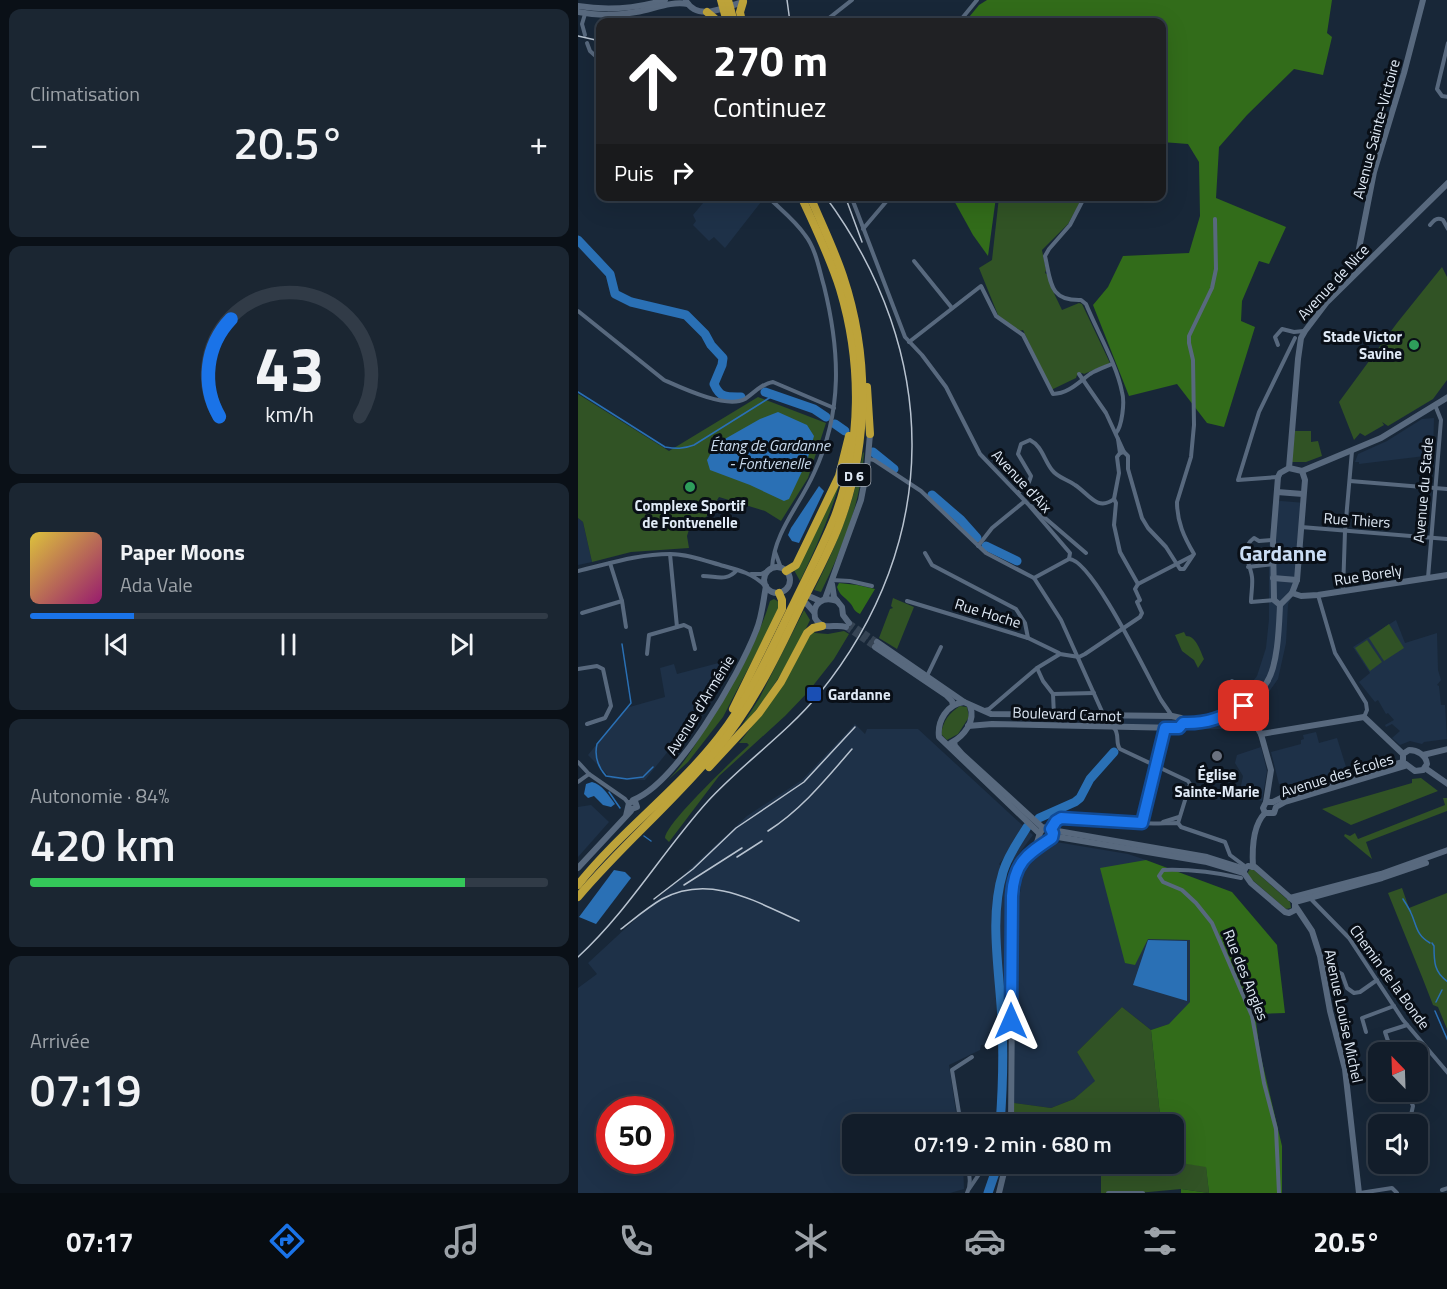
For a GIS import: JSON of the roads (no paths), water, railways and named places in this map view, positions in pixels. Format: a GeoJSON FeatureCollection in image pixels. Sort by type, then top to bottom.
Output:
{"type":"FeatureCollection","features":[{"type":"Feature","properties":{"kind":"highway"},"geometry":{"type":"LineString","coordinates":[[721,0],[726,18]]}},
{"type":"Feature","properties":{"kind":"highway"},"geometry":{"type":"LineString","coordinates":[[727,18],[728,0]]}},
{"type":"Feature","properties":{"kind":"highway"},"geometry":{"type":"LineString","coordinates":[[741,18],[740,12],[744,1]]}},
{"type":"Feature","properties":{"kind":"highway"},"geometry":{"type":"LineString","coordinates":[[707,12],[722,18]]}},
{"type":"Feature","properties":{"kind":"highway","name":"D 6"},"geometry":{"type":"LineString","coordinates":[[804,201],[824,247],[844,305],[854,355],[855,419],[852,447],[841,497],[805,589]]}},
{"type":"Feature","properties":{"kind":"highway","name":"D 6"},"geometry":{"type":"LineString","coordinates":[[578,885],[608,851],[701,757],[745,701],[839,526],[854,477],[862,422],[861,354],[844,279],[812,201]]}},
{"type":"Feature","properties":{"kind":"highway"},"geometry":{"type":"LineString","coordinates":[[861,354],[866,374],[870,434]]}},
{"type":"Feature","properties":{"kind":"highway"},"geometry":{"type":"LineString","coordinates":[[784,569],[796,565],[839,476],[855,419]]}},
{"type":"Feature","properties":{"kind":"highway"},"geometry":{"type":"LineString","coordinates":[[660,798],[706,745],[738,702],[782,609],[780,593]]}},
{"type":"Feature","properties":{"kind":"highway","name":"D 6"},"geometry":{"type":"LineString","coordinates":[[578,897],[713,754],[753,702],[798,603]]}},
{"type":"Feature","properties":{"kind":"highway"},"geometry":{"type":"LineString","coordinates":[[678,793],[730,746],[759,713],[781,682],[807,633],[813,628],[822,626]]}},
{"type":"Feature","properties":{"kind":"main road"},"geometry":{"type":"LineString","coordinates":[[578,6],[620,9],[665,0]]}},
{"type":"Feature","properties":{"kind":"main road","name":"Avenue Sainte-Victoire"},"geometry":{"type":"LineString","coordinates":[[1359,265],[1357,259],[1374,172],[1423,0]]}},
{"type":"Feature","properties":{"kind":"main road"},"geometry":{"type":"LineString","coordinates":[[578,13],[611,16],[687,2],[697,12],[707,12],[744,1]]}},
{"type":"Feature","properties":{"kind":"main road","name":"Avenue de Nice"},"geometry":{"type":"LineString","coordinates":[[1305,331],[1310,317],[1320,303],[1446,188]]}},
{"type":"Feature","properties":{"kind":"main road","name":"Avenue de Nice"},"geometry":{"type":"LineString","coordinates":[[1305,331],[1326,302],[1382,246]]}},
{"type":"Feature","properties":{"kind":"main road"},"geometry":{"type":"LineString","coordinates":[[1289,468],[1297,336],[1305,331]]}},
{"type":"Feature","properties":{"kind":"main road"},"geometry":{"type":"LineString","coordinates":[[1302,471],[1305,480],[1297,580],[1292,593],[1280,605],[1274,600],[1273,578],[1273,540],[1280,473],[1289,468],[1302,471],[1381,438],[1448,397]]}},
{"type":"Feature","properties":{"kind":"main road"},"geometry":{"type":"LineString","coordinates":[[832,581],[837,601],[842,607],[848,625],[822,626],[815,618],[814,612],[832,581],[861,500],[870,434]]}},
{"type":"Feature","properties":{"kind":"main road"},"geometry":{"type":"LineString","coordinates":[[1277,492],[1303,494]]}},
{"type":"Feature","properties":{"kind":"main road"},"geometry":{"type":"LineString","coordinates":[[814,612],[766,586],[766,574],[771,569],[784,569],[790,582],[822,600],[830,598],[837,601]]}},
{"type":"Feature","properties":{"kind":"main road","name":"Rue Borely"},"geometry":{"type":"LineString","coordinates":[[1292,593],[1306,597],[1448,575]]}},
{"type":"Feature","properties":{"kind":"main road"},"geometry":{"type":"LineString","coordinates":[[1273,578],[1297,580]]}},
{"type":"Feature","properties":{"kind":"main road"},"geometry":{"type":"LineString","coordinates":[[780,593],[790,582]]}},
{"type":"Feature","properties":{"kind":"main road","name":"Avenue d'Arménie"},"geometry":{"type":"LineString","coordinates":[[578,868],[626,816],[632,802],[664,778],[686,754],[740,667],[757,630],[766,586]]}},
{"type":"Feature","properties":{"kind":"main road","name":"Avenue d'Arménie"},"geometry":{"type":"LineString","coordinates":[[762,613],[768,600],[780,593]]}},
{"type":"Feature","properties":{"kind":"main road","name":"Boulevard Carnot"},"geometry":{"type":"LineString","coordinates":[[968,726],[983,724],[1179,728],[1183,723],[1216,720],[1244,706],[1267,682],[1274,666],[1280,605]]}},
{"type":"Feature","properties":{"kind":"main road"},"geometry":{"type":"LineString","coordinates":[[837,625],[843,615]]}},
{"type":"Feature","properties":{"kind":"main road","name":"Boulevard Carnot"},"geometry":{"type":"LineString","coordinates":[[953,705],[946,695],[876,644],[967,703],[991,714],[1172,716]]}},
{"type":"Feature","properties":{"kind":"main road"},"geometry":{"type":"LineString","coordinates":[[945,744],[954,742],[968,726],[972,715],[967,703],[953,705],[943,716],[939,725],[939,737],[945,744],[1046,833],[1207,857],[1246,870]]}},
{"type":"Feature","properties":{"kind":"main road"},"geometry":{"type":"LineString","coordinates":[[1244,706],[1261,734],[1271,770],[1272,804],[1263,805],[1265,813],[1260,818],[1253,858],[1246,870],[1250,882],[1286,912],[1303,917]]}},
{"type":"Feature","properties":{"kind":"main road"},"geometry":{"type":"LineString","coordinates":[[1085,716],[1082,722],[1086,727]]}},
{"type":"Feature","properties":{"kind":"main road"},"geometry":{"type":"LineString","coordinates":[[1172,716],[1181,718],[1183,723]]}},
{"type":"Feature","properties":{"kind":"main road"},"geometry":{"type":"LineString","coordinates":[[1261,734],[1364,717],[1403,754],[1404,764],[1415,771],[1425,768]]}},
{"type":"Feature","properties":{"kind":"main road"},"geometry":{"type":"LineString","coordinates":[[954,742],[956,747],[1046,833]]}},
{"type":"Feature","properties":{"kind":"main road"},"geometry":{"type":"LineString","coordinates":[[1423,755],[1448,749]]}},
{"type":"Feature","properties":{"kind":"main road"},"geometry":{"type":"LineString","coordinates":[[1403,754],[1413,750],[1423,755],[1426,760],[1425,768]]}},
{"type":"Feature","properties":{"kind":"main road","name":"Avenue des Écoles"},"geometry":{"type":"LineString","coordinates":[[1265,813],[1271,814],[1272,804],[1285,796],[1404,764]]}},
{"type":"Feature","properties":{"kind":"main road"},"geometry":{"type":"LineString","coordinates":[[1425,768],[1448,784]]}},
{"type":"Feature","properties":{"kind":"main road"},"geometry":{"type":"LineString","coordinates":[[1011,1114],[1013,881],[1018,867],[1046,833]]}},
{"type":"Feature","properties":{"kind":"main road"},"geometry":{"type":"LineString","coordinates":[[1289,913],[1294,902],[1448,852]]}},
{"type":"Feature","properties":{"kind":"main road"},"geometry":{"type":"LineString","coordinates":[[1294,902],[1407,870],[1448,852]]}},
{"type":"Feature","properties":{"kind":"main road","name":"Avenue Louise Michel"},"geometry":{"type":"LineString","coordinates":[[1246,870],[1294,902],[1312,931],[1320,956],[1330,1011],[1345,1069],[1361,1193]]}},
{"type":"Feature","properties":{"kind":"main road"},"geometry":{"type":"LineString","coordinates":[[999,1193],[1004,1174]]}},
{"type":"Feature","properties":{"kind":"street"},"geometry":{"type":"LineString","coordinates":[[829,18],[852,0]]}},
{"type":"Feature","properties":{"kind":"street"},"geometry":{"type":"LineString","coordinates":[[962,18],[977,0]]}},
{"type":"Feature","properties":{"kind":"street"},"geometry":{"type":"LineString","coordinates":[[578,13],[578,20]]}},
{"type":"Feature","properties":{"kind":"street"},"geometry":{"type":"LineString","coordinates":[[585,35],[582,24],[586,13]]}},
{"type":"Feature","properties":{"kind":"street"},"geometry":{"type":"LineString","coordinates":[[587,43],[596,57]]}},
{"type":"Feature","properties":{"kind":"street"},"geometry":{"type":"LineString","coordinates":[[1448,43],[1437,89],[1442,96],[1448,97]]}},
{"type":"Feature","properties":{"kind":"street"},"geometry":{"type":"LineString","coordinates":[[578,571],[638,556],[670,554],[699,559],[750,574],[761,574],[771,569],[780,532],[815,471],[826,440],[834,408],[837,357],[818,262],[806,236],[772,201]]}},
{"type":"Feature","properties":{"kind":"street","name":"Avenue d'Aix"},"geometry":{"type":"LineString","coordinates":[[853,201],[905,338],[922,355],[946,387],[980,454],[1027,502],[1070,553],[1069,559],[1078,561],[1100,590],[1172,716]]}},
{"type":"Feature","properties":{"kind":"street"},"geometry":{"type":"LineString","coordinates":[[863,229],[887,201]]}},
{"type":"Feature","properties":{"kind":"street"},"geometry":{"type":"LineString","coordinates":[[1082,201],[1070,225],[1045,256],[1052,286],[1057,295],[1070,301],[1081,300],[1086,304],[1112,364],[1123,394],[1119,429],[1116,433]]}},
{"type":"Feature","properties":{"kind":"street"},"geometry":{"type":"LineString","coordinates":[[1443,220],[1448,216]]}},
{"type":"Feature","properties":{"kind":"street"},"geometry":{"type":"LineString","coordinates":[[1430,225],[1438,218],[1443,220],[1448,229]]}},
{"type":"Feature","properties":{"kind":"street"},"geometry":{"type":"LineString","coordinates":[[1194,554],[1181,530],[1177,502],[1191,457],[1194,425],[1193,360],[1189,336],[1212,288],[1216,269],[1215,219]]}},
{"type":"Feature","properties":{"kind":"street"},"geometry":{"type":"LineString","coordinates":[[914,261],[952,308]]}},
{"type":"Feature","properties":{"kind":"street"},"geometry":{"type":"LineString","coordinates":[[909,342],[982,286],[996,316],[1023,335],[1053,394],[1058,394],[1084,381],[1090,374],[1112,364]]}},
{"type":"Feature","properties":{"kind":"street"},"geometry":{"type":"LineString","coordinates":[[578,311],[664,380],[677,386],[712,399],[732,402],[745,399],[763,385],[773,382],[834,408]]}},
{"type":"Feature","properties":{"kind":"street"},"geometry":{"type":"LineString","coordinates":[[1278,345],[1275,337],[1278,331],[1286,329],[1297,336],[1259,412],[1238,480],[1278,477]]}},
{"type":"Feature","properties":{"kind":"street"},"geometry":{"type":"LineString","coordinates":[[1079,374],[1106,413],[1122,452],[1128,456],[1128,469],[1142,518],[1148,528],[1166,547],[1181,569],[1187,567],[1194,554]]}},
{"type":"Feature","properties":{"kind":"street","name":"Avenue du Stade"},"geometry":{"type":"LineString","coordinates":[[1428,578],[1441,420],[1435,405]]}},
{"type":"Feature","properties":{"kind":"street"},"geometry":{"type":"LineString","coordinates":[[1018,493],[1029,482],[1031,476],[1019,459],[1018,449],[1021,444],[1030,440],[1038,445],[1047,464],[1056,474],[1074,484],[1094,502],[1107,503],[1114,499]]}},
{"type":"Feature","properties":{"kind":"street"},"geometry":{"type":"LineString","coordinates":[[1343,592],[1345,531],[1352,451]]}},
{"type":"Feature","properties":{"kind":"street"},"geometry":{"type":"LineString","coordinates":[[1122,452],[1117,457],[1119,473],[1114,499],[1116,503],[1114,525],[1120,552],[1138,584]]}},
{"type":"Feature","properties":{"kind":"street"},"geometry":{"type":"LineString","coordinates":[[868,459],[921,491],[986,553],[1034,578],[1061,620],[1104,717]]}},
{"type":"Feature","properties":{"kind":"street"},"geometry":{"type":"LineString","coordinates":[[867,469],[880,465]]}},
{"type":"Feature","properties":{"kind":"street"},"geometry":{"type":"LineString","coordinates":[[1350,481],[1448,489]]}},
{"type":"Feature","properties":{"kind":"street"},"geometry":{"type":"LineString","coordinates":[[979,545],[992,528],[1027,502],[1086,553]]}},
{"type":"Feature","properties":{"kind":"street","name":"Rue Thiers"},"geometry":{"type":"LineString","coordinates":[[1301,527],[1448,539]]}},
{"type":"Feature","properties":{"kind":"street"},"geometry":{"type":"LineString","coordinates":[[1273,540],[1259,541],[1254,538],[1248,542],[1246,550],[1252,579],[1251,602],[1274,600]]}},
{"type":"Feature","properties":{"kind":"street"},"geometry":{"type":"LineString","coordinates":[[775,551],[784,569]]}},
{"type":"Feature","properties":{"kind":"street"},"geometry":{"type":"LineString","coordinates":[[925,553],[932,565],[1016,609],[1025,623],[1028,638]]}},
{"type":"Feature","properties":{"kind":"street"},"geometry":{"type":"LineString","coordinates":[[670,554],[677,627]]}},
{"type":"Feature","properties":{"kind":"street"},"geometry":{"type":"LineString","coordinates":[[1079,657],[1142,615],[1137,602],[1140,600],[1135,589],[1138,584],[1194,554]]}},
{"type":"Feature","properties":{"kind":"street"},"geometry":{"type":"LineString","coordinates":[[1034,578],[1069,559]]}},
{"type":"Feature","properties":{"kind":"street"},"geometry":{"type":"LineString","coordinates":[[610,563],[622,601],[626,627]]}},
{"type":"Feature","properties":{"kind":"street"},"geometry":{"type":"LineString","coordinates":[[1248,567],[1273,564]]}},
{"type":"Feature","properties":{"kind":"street"},"geometry":{"type":"LineString","coordinates":[[702,576],[731,577],[737,570]]}},
{"type":"Feature","properties":{"kind":"street"},"geometry":{"type":"LineString","coordinates":[[750,574],[766,586]]}},
{"type":"Feature","properties":{"kind":"street"},"geometry":{"type":"LineString","coordinates":[[832,581],[872,585]]}},
{"type":"Feature","properties":{"kind":"street"},"geometry":{"type":"LineString","coordinates":[[1318,595],[1335,652],[1366,703],[1367,710],[1364,717]]}},
{"type":"Feature","properties":{"kind":"street"},"geometry":{"type":"LineString","coordinates":[[582,613],[622,601]]}},
{"type":"Feature","properties":{"kind":"street","name":"Rue Hoche"},"geometry":{"type":"LineString","coordinates":[[907,601],[1028,638],[1060,654],[1079,657]]}},
{"type":"Feature","properties":{"kind":"street"},"geometry":{"type":"LineString","coordinates":[[647,654],[649,635],[684,625],[690,628],[695,649]]}},
{"type":"Feature","properties":{"kind":"street"},"geometry":{"type":"LineString","coordinates":[[927,676],[941,647]]}},
{"type":"Feature","properties":{"kind":"street"},"geometry":{"type":"LineString","coordinates":[[981,711],[989,710],[1037,668],[1060,654]]}},
{"type":"Feature","properties":{"kind":"street"},"geometry":{"type":"LineString","coordinates":[[578,669],[597,666],[604,669],[611,706],[605,718],[587,724]]}},
{"type":"Feature","properties":{"kind":"street"},"geometry":{"type":"LineString","coordinates":[[1037,668],[1053,694],[1054,716]]}},
{"type":"Feature","properties":{"kind":"street"},"geometry":{"type":"LineString","coordinates":[[1232,681],[1252,700]]}},
{"type":"Feature","properties":{"kind":"street"},"geometry":{"type":"LineString","coordinates":[[1053,694],[1095,693]]}},
{"type":"Feature","properties":{"kind":"street"},"geometry":{"type":"LineString","coordinates":[[1126,717],[1128,722],[1126,728]]}},
{"type":"Feature","properties":{"kind":"street"},"geometry":{"type":"LineString","coordinates":[[1114,728],[1117,733],[1117,746],[1120,749],[1184,778],[1190,784],[1178,823]]}},
{"type":"Feature","properties":{"kind":"street"},"geometry":{"type":"LineString","coordinates":[[1142,823],[1165,728]]}},
{"type":"Feature","properties":{"kind":"street"},"geometry":{"type":"LineString","coordinates":[[578,762],[589,774],[632,802]]}},
{"type":"Feature","properties":{"kind":"street"},"geometry":{"type":"LineString","coordinates":[[578,782],[589,774]]}},
{"type":"Feature","properties":{"kind":"street"},"geometry":{"type":"LineString","coordinates":[[1159,824],[1179,817]]}},
{"type":"Feature","properties":{"kind":"street"},"geometry":{"type":"LineString","coordinates":[[1046,833],[1056,821],[1070,819],[1178,823]]}},
{"type":"Feature","properties":{"kind":"street"},"geometry":{"type":"LineString","coordinates":[[1178,823],[1181,827],[1225,842],[1230,855],[1246,870]]}},
{"type":"Feature","properties":{"kind":"street","name":"Rue des Angles"},"geometry":{"type":"LineString","coordinates":[[1246,870],[1163,870],[1159,876],[1163,882],[1182,890],[1212,923],[1252,1016],[1264,1083],[1276,1130],[1279,1193]]}},
{"type":"Feature","properties":{"kind":"street","name":"Chemin de la Bonde"},"geometry":{"type":"LineString","coordinates":[[1310,897],[1349,938],[1407,1025],[1448,1073]]}},
{"type":"Feature","properties":{"kind":"street"},"geometry":{"type":"LineString","coordinates":[[1327,966],[1342,974],[1347,988],[1354,993],[1360,992],[1377,980]]}},
{"type":"Feature","properties":{"kind":"street"},"geometry":{"type":"LineString","coordinates":[[1366,1032],[1362,1018],[1394,1006]]}},
{"type":"Feature","properties":{"kind":"street"},"geometry":{"type":"LineString","coordinates":[[1388,1042],[1385,1032],[1407,1025]]}},
{"type":"Feature","properties":{"kind":"street"},"geometry":{"type":"LineString","coordinates":[[959,1114],[952,1070],[972,1057]]}},
{"type":"Feature","properties":{"kind":"street"},"geometry":{"type":"LineString","coordinates":[[967,1174],[968,1191]]}},
{"type":"Feature","properties":{"kind":"street"},"geometry":{"type":"LineString","coordinates":[[968,1191],[979,1174]]}},
{"type":"Feature","properties":{"kind":"street"},"geometry":{"type":"LineString","coordinates":[[1361,1193],[1392,1188],[1397,1193]]}},
{"type":"Feature","properties":{"kind":"street"},"geometry":{"type":"LineString","coordinates":[[1442,1190],[1448,1188]]}},
{"type":"Feature","properties":{"kind":"street"},"geometry":{"type":"LineString","coordinates":[[1108,1193],[1143,1193]]}},
{"type":"Feature","properties":{"kind":"water","name":"Étang de Gardanne - Fontvenelle"},"geometry":{"type":"Polygon","coordinates":[[[778,412],[807,425],[814,436],[807,461],[789,499],[784,501],[710,470],[707,460],[716,444],[760,419],[778,412]]]}},
{"type":"Feature","properties":{"kind":"water"},"geometry":{"type":"Polygon","coordinates":[[[819,486],[824,491],[799,543],[792,541],[788,535],[791,528],[819,486]]]}},
{"type":"Feature","properties":{"kind":"water"},"geometry":{"type":"Polygon","coordinates":[[[592,782],[602,788],[615,804],[611,807],[603,805],[594,796],[588,798],[584,794],[586,784],[592,782]]]}},
{"type":"Feature","properties":{"kind":"water"},"geometry":{"type":"Polygon","coordinates":[[[614,870],[625,872],[631,878],[596,924],[579,917],[614,870]]]}},
{"type":"Feature","properties":{"kind":"water"},"geometry":{"type":"Polygon","coordinates":[[[1148,940],[1187,941],[1187,1001],[1133,985],[1148,940]]]}},
{"type":"Feature","properties":{"kind":"waterway"},"geometry":{"type":"LineString","coordinates":[[578,240],[610,274],[615,294],[631,302],[686,315],[705,334],[723,358],[714,384],[716,389],[724,396],[741,397]]}},
{"type":"Feature","properties":{"kind":"waterway"},"geometry":{"type":"LineString","coordinates":[[578,392],[665,447],[676,448],[694,445],[774,395]]}},
{"type":"Feature","properties":{"kind":"waterway"},"geometry":{"type":"LineString","coordinates":[[765,392],[814,409],[826,417]]}},
{"type":"Feature","properties":{"kind":"waterway"},"geometry":{"type":"LineString","coordinates":[[835,424],[845,431]]}},
{"type":"Feature","properties":{"kind":"waterway"},"geometry":{"type":"LineString","coordinates":[[873,452],[894,469]]}},
{"type":"Feature","properties":{"kind":"waterway"},"geometry":{"type":"LineString","coordinates":[[932,495],[961,520],[977,538]]}},
{"type":"Feature","properties":{"kind":"waterway"},"geometry":{"type":"LineString","coordinates":[[986,546],[1017,561]]}},
{"type":"Feature","properties":{"kind":"waterway"},"geometry":{"type":"LineString","coordinates":[[622,644],[631,703],[597,744],[597,762],[606,776],[627,779],[643,777],[653,767]]}},
{"type":"Feature","properties":{"kind":"waterway"},"geometry":{"type":"LineString","coordinates":[[1039,818],[1080,798],[1090,779],[1114,752]]}},
{"type":"Feature","properties":{"kind":"waterway"},"geometry":{"type":"LineString","coordinates":[[609,792],[620,808]]}},
{"type":"Feature","properties":{"kind":"waterway"},"geometry":{"type":"LineString","coordinates":[[1000,1114],[1003,1050],[996,938],[997,904],[1005,866],[1027,827]]}},
{"type":"Feature","properties":{"kind":"waterway"},"geometry":{"type":"LineString","coordinates":[[644,836],[651,841]]}},
{"type":"Feature","properties":{"kind":"waterway"},"geometry":{"type":"LineString","coordinates":[[1403,899],[1419,933],[1430,943]]}},
{"type":"Feature","properties":{"kind":"waterway"},"geometry":{"type":"LineString","coordinates":[[1432,943],[1437,970],[1448,982]]}},
{"type":"Feature","properties":{"kind":"waterway"},"geometry":{"type":"LineString","coordinates":[[1436,1002],[1442,990]]}},
{"type":"Feature","properties":{"kind":"waterway"},"geometry":{"type":"LineString","coordinates":[[1435,1011],[1448,1041]]}},
{"type":"Feature","properties":{"kind":"waterway"},"geometry":{"type":"LineString","coordinates":[[988,1193],[995,1174]]}},
{"type":"Feature","properties":{"kind":"tunnel"},"geometry":{"type":"LineString","coordinates":[[849,623],[877,642]]}},
{"type":"Feature","properties":{"kind":"tunnel"},"geometry":{"type":"LineString","coordinates":[[846,627],[875,647]]}},
{"type":"Feature","properties":{"kind":"railway"},"geometry":{"type":"LineString","coordinates":[[787,0],[789,18]]}},
{"type":"Feature","properties":{"kind":"railway"},"geometry":{"type":"LineString","coordinates":[[578,36],[596,40]]}},
{"type":"Feature","properties":{"kind":"railway"},"geometry":{"type":"LineString","coordinates":[[578,957],[613,920],[708,801],[793,722],[819,694],[860,635],[889,574],[906,511],[912,446],[907,382],[890,319],[863,256],[828,201]]}},
{"type":"Feature","properties":{"kind":"railway"},"geometry":{"type":"LineString","coordinates":[[847,201],[862,242]]}},
{"type":"Feature","properties":{"kind":"railway"},"geometry":{"type":"LineString","coordinates":[[654,899],[693,869],[736,828],[804,782],[855,727]]}},
{"type":"Feature","properties":{"kind":"railway"},"geometry":{"type":"LineString","coordinates":[[768,831],[803,803],[852,749]]}},
{"type":"Feature","properties":{"kind":"railway"},"geometry":{"type":"LineString","coordinates":[[737,857],[762,841]]}},
{"type":"Feature","properties":{"kind":"railway"},"geometry":{"type":"LineString","coordinates":[[684,885],[742,848]]}},
{"type":"Feature","properties":{"kind":"railway"},"geometry":{"type":"LineString","coordinates":[[621,929],[662,899],[680,892],[698,889],[732,893],[799,921]]}},
{"type":"Feature","properties":{"kind":"place","name":"Stade Victor Savine"},"geometry":{"type":"Point","coordinates":[1414,345]}},
{"type":"Feature","properties":{"kind":"place","name":"Complexe Sportif de Fontvenelle"},"geometry":{"type":"Point","coordinates":[690,487]}},
{"type":"Feature","properties":{"kind":"place","name":"Gardanne"},"geometry":{"type":"Point","coordinates":[814,694]}},
{"type":"Feature","properties":{"kind":"place","name":"Église Sainte-Marie"},"geometry":{"type":"Point","coordinates":[1217,756]}},
{"type":"Feature","properties":{"kind":"district","name":"Gardanne"},"geometry":{"type":"Point","coordinates":[1283,553]}}]}
